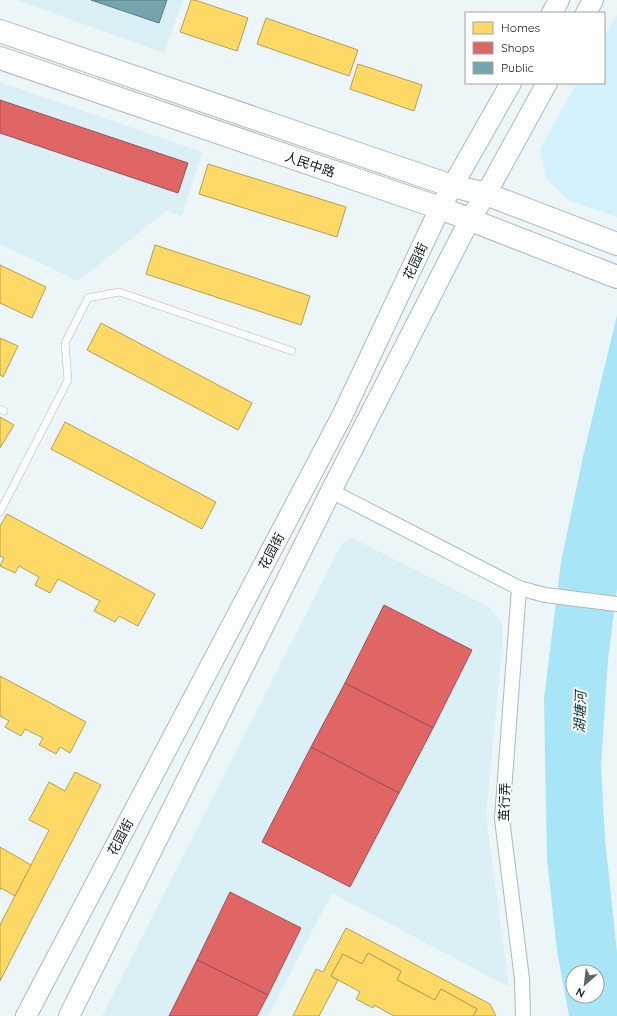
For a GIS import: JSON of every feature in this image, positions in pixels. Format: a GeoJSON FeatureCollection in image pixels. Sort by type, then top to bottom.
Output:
{"type":"FeatureCollection","features":[{"type":"Feature","properties":{"kind":"main road"},"geometry":{"type":"LineString","coordinates":[[553,12],[559,0]]}},
{"type":"Feature","properties":{"kind":"main road"},"geometry":{"type":"LineString","coordinates":[[587,12],[593,0]]}},
{"type":"Feature","properties":{"kind":"main road","name":"人民中路"},"geometry":{"type":"LineString","coordinates":[[0,31],[452,186],[486,194],[617,244]]}},
{"type":"Feature","properties":{"kind":"main road","name":"人民中路"},"geometry":{"type":"LineString","coordinates":[[0,58],[440,208],[617,277]]}},
{"type":"Feature","properties":{"kind":"main road","name":"花园街"},"geometry":{"type":"LineString","coordinates":[[26,1016],[342,416],[440,208],[511,84]]}},
{"type":"Feature","properties":{"kind":"main road","name":"花园街"},"geometry":{"type":"LineString","coordinates":[[69,1016],[331,491],[470,219],[486,194],[546,84]]}},
{"type":"Feature","properties":{"kind":"street"},"geometry":{"type":"LineString","coordinates":[[331,491],[519,588],[545,595],[617,604]]}},
{"type":"Feature","properties":{"kind":"street","name":"茧行弄"},"geometry":{"type":"LineString","coordinates":[[519,588],[502,819],[522,979],[523,1016]]}},
{"type":"Feature","properties":{"kind":"lane"},"geometry":{"type":"LineString","coordinates":[[0,512],[68,380],[65,343],[88,298],[119,292],[292,351]]}},
{"type":"Feature","properties":{"kind":"shaded area"},"geometry":{"type":"Polygon","coordinates":[[[17,0],[183,0],[164,53],[17,0]]]}},
{"type":"Feature","properties":{"kind":"shaded area"},"geometry":{"type":"Polygon","coordinates":[[[617,15],[617,217],[570,201],[546,179],[540,149],[576,84],[605,84],[605,35],[617,15]]]}},
{"type":"Feature","properties":{"kind":"shaded area"},"geometry":{"type":"Polygon","coordinates":[[[0,82],[202,152],[182,216],[166,211],[78,281],[0,244],[0,82]]]}},
{"type":"Feature","properties":{"kind":"shaded area"},"geometry":{"type":"Polygon","coordinates":[[[350,537],[489,607],[502,624],[502,649],[486,816],[509,987],[332,893],[268,1016],[102,1016],[341,545],[350,537]]]}},
{"type":"Feature","properties":{"kind":"water","name":"湖塘河"},"geometry":{"type":"Polygon","coordinates":[[[617,315],[617,589],[608,660],[601,765],[605,839],[617,952],[617,1016],[569,1016],[567,1004],[605,1004],[605,964],[565,964],[565,994],[557,951],[547,859],[544,699],[561,562],[584,452],[617,315]]]}},
{"type":"Feature","properties":{"kind":"building: Homes"},"geometry":{"type":"Polygon","coordinates":[[[191,0],[195,0],[248,18],[237,51],[180,32],[191,0]]]}},
{"type":"Feature","properties":{"kind":"building: Homes"},"geometry":{"type":"Polygon","coordinates":[[[266,18],[358,50],[349,76],[257,44],[266,18]]]}},
{"type":"Feature","properties":{"kind":"building: Homes"},"geometry":{"type":"Polygon","coordinates":[[[358,64],[422,85],[414,111],[350,89],[358,64]]]}},
{"type":"Feature","properties":{"kind":"building: Homes"},"geometry":{"type":"Polygon","coordinates":[[[208,164],[346,207],[337,237],[199,194],[208,164]]]}},
{"type":"Feature","properties":{"kind":"building: Homes"},"geometry":{"type":"Polygon","coordinates":[[[155,245],[310,296],[301,325],[146,274],[155,245]]]}},
{"type":"Feature","properties":{"kind":"building: Homes"},"geometry":{"type":"Polygon","coordinates":[[[0,265],[46,287],[32,318],[0,303],[0,265]]]}},
{"type":"Feature","properties":{"kind":"building: Homes"},"geometry":{"type":"Polygon","coordinates":[[[101,323],[252,403],[238,430],[87,350],[101,323]]]}},
{"type":"Feature","properties":{"kind":"building: Homes"},"geometry":{"type":"Polygon","coordinates":[[[0,338],[18,346],[3,377],[0,375],[0,338]]]}},
{"type":"Feature","properties":{"kind":"building: Homes"},"geometry":{"type":"Polygon","coordinates":[[[0,417],[14,425],[0,448],[0,417]]]}},
{"type":"Feature","properties":{"kind":"building: Homes"},"geometry":{"type":"Polygon","coordinates":[[[65,422],[216,502],[202,529],[51,449],[65,422]]]}},
{"type":"Feature","properties":{"kind":"building: Homes"},"geometry":{"type":"Polygon","coordinates":[[[7,514],[155,594],[138,626],[119,616],[115,622],[94,611],[100,601],[58,579],[50,593],[35,585],[39,577],[19,566],[15,573],[0,566],[4,558],[0,556],[0,526],[7,514]]]}},
{"type":"Feature","properties":{"kind":"building: Homes"},"geometry":{"type":"Polygon","coordinates":[[[0,676],[86,722],[70,753],[60,747],[56,754],[39,745],[43,738],[25,729],[21,736],[5,727],[9,721],[0,716],[0,676]]]}},
{"type":"Feature","properties":{"kind":"building: Homes"},"geometry":{"type":"Polygon","coordinates":[[[75,772],[101,785],[0,981],[0,925],[49,830],[29,820],[49,782],[65,791],[75,772]]]}},
{"type":"Feature","properties":{"kind":"building: Homes"},"geometry":{"type":"Polygon","coordinates":[[[0,847],[31,865],[15,896],[1,888],[0,890],[0,847]]]}},
{"type":"Feature","properties":{"kind":"building: Homes"},"geometry":{"type":"Polygon","coordinates":[[[346,928],[490,1004],[496,1016],[473,1016],[477,1009],[441,989],[435,1000],[397,980],[401,971],[368,953],[362,964],[343,954],[331,976],[338,980],[319,1016],[293,1016],[316,969],[323,972],[346,928]]]}},
{"type":"Feature","properties":{"kind":"building: Homes"},"geometry":{"type":"Polygon","coordinates":[[[368,953],[401,971],[397,980],[435,1000],[441,989],[477,1009],[473,1016],[394,1016],[374,1005],[373,1008],[356,999],[360,992],[331,976],[343,954],[362,964],[368,953]]]}},
{"type":"Feature","properties":{"kind":"building: Shops"},"geometry":{"type":"Polygon","coordinates":[[[0,100],[188,163],[178,193],[0,133],[0,100]]]}},
{"type":"Feature","properties":{"kind":"building: Shops"},"geometry":{"type":"Polygon","coordinates":[[[384,605],[472,650],[433,728],[345,683],[384,605]]]}},
{"type":"Feature","properties":{"kind":"building: Shops"},"geometry":{"type":"Polygon","coordinates":[[[345,683],[433,728],[399,793],[311,747],[345,683]]]}},
{"type":"Feature","properties":{"kind":"building: Shops"},"geometry":{"type":"Polygon","coordinates":[[[311,747],[399,793],[350,887],[262,842],[311,747]]]}},
{"type":"Feature","properties":{"kind":"building: Shops"},"geometry":{"type":"Polygon","coordinates":[[[230,892],[301,928],[268,995],[197,960],[230,892]]]}},
{"type":"Feature","properties":{"kind":"building: Shops"},"geometry":{"type":"Polygon","coordinates":[[[197,960],[268,995],[257,1016],[169,1016],[197,960]]]}},
{"type":"Feature","properties":{"kind":"building: Public"},"geometry":{"type":"Polygon","coordinates":[[[91,0],[167,0],[159,23],[91,0]]]}}]}
